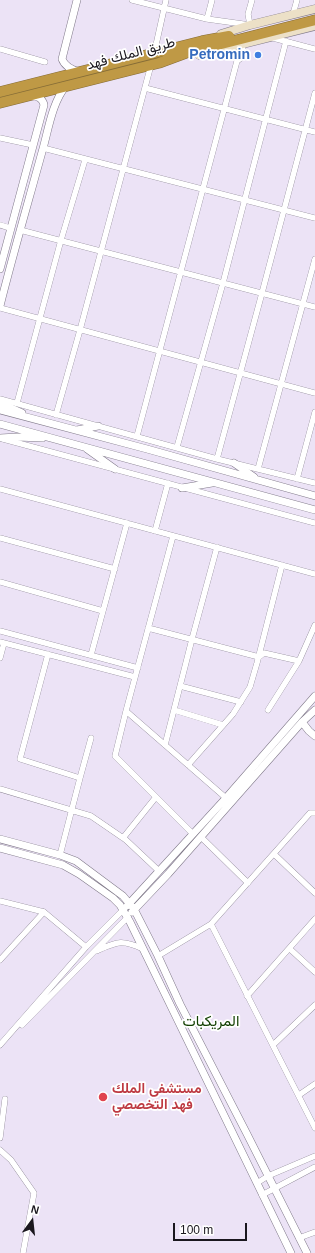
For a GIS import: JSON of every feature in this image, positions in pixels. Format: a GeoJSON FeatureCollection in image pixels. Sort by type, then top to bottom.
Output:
{"type":"FeatureCollection","features":[{"type":"Feature","properties":{"kind":"highway","name":"طريق الملك فهد"},"geometry":{"type":"LineString","coordinates":[[0,92],[202,41],[238,34],[315,15]]}},
{"type":"Feature","properties":{"kind":"highway","name":"طريق الملك فهد"},"geometry":{"type":"LineString","coordinates":[[0,103],[155,64],[186,53],[315,20]]}},
{"type":"Feature","properties":{"kind":"main road"},"geometry":{"type":"LineString","coordinates":[[202,41],[250,25],[315,9]]}},
{"type":"Feature","properties":{"kind":"main road"},"geometry":{"type":"LineString","coordinates":[[155,64],[315,26]]}},
{"type":"Feature","properties":{"kind":"street"},"geometry":{"type":"LineString","coordinates":[[77,0],[62,59],[66,66],[80,72]]}},
{"type":"Feature","properties":{"kind":"street"},"geometry":{"type":"LineString","coordinates":[[132,0],[207,18],[250,25],[248,14],[252,0]]}},
{"type":"Feature","properties":{"kind":"street"},"geometry":{"type":"LineString","coordinates":[[154,54],[166,0]]}},
{"type":"Feature","properties":{"kind":"street"},"geometry":{"type":"LineString","coordinates":[[207,18],[212,0]]}},
{"type":"Feature","properties":{"kind":"street"},"geometry":{"type":"LineString","coordinates":[[293,14],[297,0]]}},
{"type":"Feature","properties":{"kind":"street"},"geometry":{"type":"LineString","coordinates":[[270,37],[315,50]]}},
{"type":"Feature","properties":{"kind":"street"},"geometry":{"type":"LineString","coordinates":[[177,447],[223,283],[286,41]]}},
{"type":"Feature","properties":{"kind":"street"},"geometry":{"type":"LineString","coordinates":[[137,436],[161,351],[237,61],[245,55],[241,44]]}},
{"type":"Feature","properties":{"kind":"street"},"geometry":{"type":"LineString","coordinates":[[0,49],[45,62]]}},
{"type":"Feature","properties":{"kind":"street"},"geometry":{"type":"LineString","coordinates":[[56,415],[145,88],[155,64]]}},
{"type":"Feature","properties":{"kind":"street"},"geometry":{"type":"LineString","coordinates":[[66,86],[62,91],[53,115],[43,148],[0,307],[315,393]]}},
{"type":"Feature","properties":{"kind":"street"},"geometry":{"type":"LineString","coordinates":[[145,88],[315,132]]}},
{"type":"Feature","properties":{"kind":"street"},"geometry":{"type":"LineString","coordinates":[[217,459],[285,211],[315,93]]}},
{"type":"Feature","properties":{"kind":"street"},"geometry":{"type":"LineString","coordinates":[[0,270],[44,105],[42,100],[37,97],[27,96]]}},
{"type":"Feature","properties":{"kind":"street"},"geometry":{"type":"LineString","coordinates":[[42,112],[46,108],[50,108],[53,115]]}},
{"type":"Feature","properties":{"kind":"street"},"geometry":{"type":"LineString","coordinates":[[0,138],[33,145]]}},
{"type":"Feature","properties":{"kind":"street"},"geometry":{"type":"LineString","coordinates":[[43,148],[315,218]]}},
{"type":"Feature","properties":{"kind":"street"},"geometry":{"type":"LineString","coordinates":[[17,403],[61,240],[85,160]]}},
{"type":"Feature","properties":{"kind":"street"},"geometry":{"type":"LineString","coordinates":[[0,224],[10,228]]}},
{"type":"Feature","properties":{"kind":"street"},"geometry":{"type":"LineString","coordinates":[[20,230],[315,307]]}},
{"type":"Feature","properties":{"kind":"street"},"geometry":{"type":"LineString","coordinates":[[258,469],[315,259]]}},
{"type":"Feature","properties":{"kind":"street"},"geometry":{"type":"LineString","coordinates":[[0,399],[217,459],[315,483]]}},
{"type":"Feature","properties":{"kind":"street"},"geometry":{"type":"LineString","coordinates":[[0,403],[36,420]]}},
{"type":"Feature","properties":{"kind":"street"},"geometry":{"type":"LineString","coordinates":[[0,410],[315,496]]}},
{"type":"Feature","properties":{"kind":"street"},"geometry":{"type":"LineString","coordinates":[[297,478],[315,412]]}},
{"type":"Feature","properties":{"kind":"street"},"geometry":{"type":"LineString","coordinates":[[0,424],[315,510]]}},
{"type":"Feature","properties":{"kind":"street"},"geometry":{"type":"LineString","coordinates":[[76,430],[98,426]]}},
{"type":"Feature","properties":{"kind":"street"},"geometry":{"type":"LineString","coordinates":[[0,439],[17,437],[58,440]]}},
{"type":"Feature","properties":{"kind":"street"},"geometry":{"type":"LineString","coordinates":[[0,439],[315,523]]}},
{"type":"Feature","properties":{"kind":"street"},"geometry":{"type":"LineString","coordinates":[[84,447],[115,469]]}},
{"type":"Feature","properties":{"kind":"street"},"geometry":{"type":"LineString","coordinates":[[234,463],[257,480]]}},
{"type":"Feature","properties":{"kind":"street"},"geometry":{"type":"LineString","coordinates":[[182,488],[213,482]]}},
{"type":"Feature","properties":{"kind":"street"},"geometry":{"type":"LineString","coordinates":[[156,531],[168,483]]}},
{"type":"Feature","properties":{"kind":"street"},"geometry":{"type":"LineString","coordinates":[[0,492],[127,523],[315,574]]}},
{"type":"Feature","properties":{"kind":"street"},"geometry":{"type":"LineString","coordinates":[[92,655],[127,523]]}},
{"type":"Feature","properties":{"kind":"street"},"geometry":{"type":"LineString","coordinates":[[173,536],[115,756],[193,834]]}},
{"type":"Feature","properties":{"kind":"street"},"geometry":{"type":"LineString","coordinates":[[0,538],[115,569]]}},
{"type":"Feature","properties":{"kind":"street"},"geometry":{"type":"LineString","coordinates":[[165,745],[217,547]]}},
{"type":"Feature","properties":{"kind":"street"},"geometry":{"type":"LineString","coordinates":[[188,765],[233,714],[250,687],[282,565]]}},
{"type":"Feature","properties":{"kind":"street"},"geometry":{"type":"LineString","coordinates":[[0,582],[104,610]]}},
{"type":"Feature","properties":{"kind":"street"},"geometry":{"type":"LineString","coordinates":[[268,710],[299,662],[315,625]]}},
{"type":"Feature","properties":{"kind":"street"},"geometry":{"type":"LineString","coordinates":[[148,628],[259,657]]}},
{"type":"Feature","properties":{"kind":"street"},"geometry":{"type":"LineString","coordinates":[[0,631],[138,668]]}},
{"type":"Feature","properties":{"kind":"street"},"geometry":{"type":"LineString","coordinates":[[0,658],[2,642],[135,677]]}},
{"type":"Feature","properties":{"kind":"street"},"geometry":{"type":"LineString","coordinates":[[259,657],[264,653],[299,662]]}},
{"type":"Feature","properties":{"kind":"street"},"geometry":{"type":"LineString","coordinates":[[48,654],[20,759],[80,778]]}},
{"type":"Feature","properties":{"kind":"street"},"geometry":{"type":"LineString","coordinates":[[180,686],[241,702]]}},
{"type":"Feature","properties":{"kind":"street"},"geometry":{"type":"LineString","coordinates":[[0,1046],[86,947],[123,910],[226,798],[315,696]]}},
{"type":"Feature","properties":{"kind":"street"},"geometry":{"type":"LineString","coordinates":[[174,710],[223,725]]}},
{"type":"Feature","properties":{"kind":"street"},"geometry":{"type":"LineString","coordinates":[[126,711],[226,798]]}},
{"type":"Feature","properties":{"kind":"street"},"geometry":{"type":"LineString","coordinates":[[0,1046],[128,917],[201,837],[302,722],[314,714]]}},
{"type":"Feature","properties":{"kind":"street"},"geometry":{"type":"LineString","coordinates":[[302,722],[315,736]]}},
{"type":"Feature","properties":{"kind":"street"},"geometry":{"type":"LineString","coordinates":[[60,854],[91,738]]}},
{"type":"Feature","properties":{"kind":"street"},"geometry":{"type":"LineString","coordinates":[[0,789],[91,816],[123,838],[159,871]]}},
{"type":"Feature","properties":{"kind":"street"},"geometry":{"type":"LineString","coordinates":[[123,838],[156,797]]}},
{"type":"Feature","properties":{"kind":"street"},"geometry":{"type":"LineString","coordinates":[[158,956],[211,924],[310,813],[315,813]]}},
{"type":"Feature","properties":{"kind":"street"},"geometry":{"type":"LineString","coordinates":[[201,837],[248,883]]}},
{"type":"Feature","properties":{"kind":"street"},"geometry":{"type":"LineString","coordinates":[[0,839],[60,854],[76,862],[123,896],[134,909],[180,1004],[307,1253]]}},
{"type":"Feature","properties":{"kind":"street"},"geometry":{"type":"LineString","coordinates":[[0,848],[63,865],[113,898],[123,910],[128,917],[291,1253]]}},
{"type":"Feature","properties":{"kind":"street"},"geometry":{"type":"LineString","coordinates":[[274,854],[315,893]]}},
{"type":"Feature","properties":{"kind":"street"},"geometry":{"type":"LineString","coordinates":[[0,901],[44,912],[86,947]]}},
{"type":"Feature","properties":{"kind":"street"},"geometry":{"type":"LineString","coordinates":[[0,960],[44,912]]}},
{"type":"Feature","properties":{"kind":"street"},"geometry":{"type":"LineString","coordinates":[[247,996],[315,919]]}},
{"type":"Feature","properties":{"kind":"street"},"geometry":{"type":"LineString","coordinates":[[211,924],[315,1128]]}},
{"type":"Feature","properties":{"kind":"street"},"geometry":{"type":"LineString","coordinates":[[92,953],[114,943],[130,944],[143,949]]}},
{"type":"Feature","properties":{"kind":"street"},"geometry":{"type":"LineString","coordinates":[[290,949],[315,972]]}},
{"type":"Feature","properties":{"kind":"street"},"geometry":{"type":"LineString","coordinates":[[161,986],[166,987],[173,998],[180,1004]]}},
{"type":"Feature","properties":{"kind":"street"},"geometry":{"type":"LineString","coordinates":[[273,1045],[315,1004]]}},
{"type":"Feature","properties":{"kind":"street"},"geometry":{"type":"LineString","coordinates":[[299,1095],[315,1084]]}},
{"type":"Feature","properties":{"kind":"street"},"geometry":{"type":"LineString","coordinates":[[0,1138],[5,1099]]}},
{"type":"Feature","properties":{"kind":"street"},"geometry":{"type":"LineString","coordinates":[[0,1150],[11,1160],[34,1193],[23,1253]]}},
{"type":"Feature","properties":{"kind":"street"},"geometry":{"type":"LineString","coordinates":[[256,1183],[268,1176],[315,1156]]}},
{"type":"Feature","properties":{"kind":"street"},"geometry":{"type":"LineString","coordinates":[[262,1195],[274,1187],[315,1167]]}},
{"type":"Feature","properties":{"kind":"street"},"geometry":{"type":"LineString","coordinates":[[299,1238],[315,1232]]}},
{"type":"Feature","properties":{"kind":"place","name":"Petromin"},"geometry":{"type":"Point","coordinates":[258,55]}},
{"type":"Feature","properties":{"kind":"place","name":"مستشفى الملك فهد التخصصي"},"geometry":{"type":"Point","coordinates":[103,1097]}},
{"type":"Feature","properties":{"kind":"district","name":"المريكبات"},"geometry":{"type":"Point","coordinates":[211,1022]}}]}
